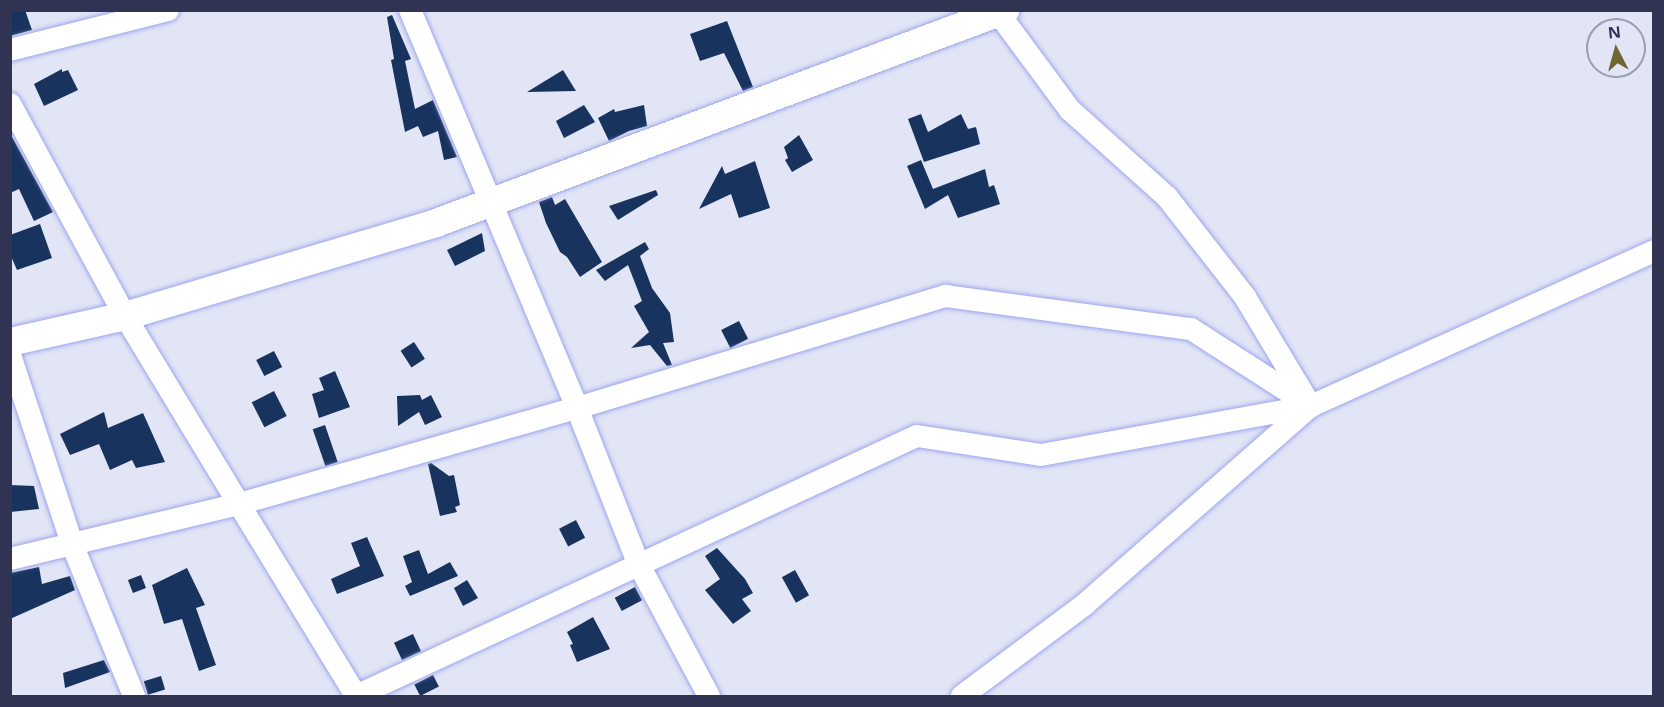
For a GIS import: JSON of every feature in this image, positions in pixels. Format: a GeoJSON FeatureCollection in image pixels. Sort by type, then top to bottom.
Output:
{"type":"FeatureCollection","features":[{"type":"Feature","properties":{"kind":"main road"},"geometry":{"type":"LineString","coordinates":[[10,342],[125,316],[436,223],[1000,12]]}},
{"type":"Feature","properties":{"kind":"street"},"geometry":{"type":"LineString","coordinates":[[10,50],[168,10]]}},
{"type":"Feature","properties":{"kind":"street"},"geometry":{"type":"LineString","coordinates":[[410,10],[577,408],[639,565],[709,696]]}},
{"type":"Feature","properties":{"kind":"street"},"geometry":{"type":"LineString","coordinates":[[1000,12],[1070,110],[1167,197],[1245,297],[1311,406]]}},
{"type":"Feature","properties":{"kind":"street"},"geometry":{"type":"LineString","coordinates":[[10,104],[125,316],[356,696],[917,436],[1041,455],[1311,406],[1653,251]]}},
{"type":"Feature","properties":{"kind":"street"},"geometry":{"type":"LineString","coordinates":[[10,558],[239,504],[577,408],[946,296],[1191,329],[1311,406]]}},
{"type":"Feature","properties":{"kind":"street"},"geometry":{"type":"LineString","coordinates":[[10,355],[72,544],[134,696]]}},
{"type":"Feature","properties":{"kind":"street"},"geometry":{"type":"LineString","coordinates":[[962,696],[1084,605],[1311,406]]}},
{"type":"Feature","properties":{"kind":"building"},"geometry":{"type":"Polygon","coordinates":[[[10,10],[25,10],[32,30],[10,36],[10,10]]]}},
{"type":"Feature","properties":{"kind":"building"},"geometry":{"type":"Polygon","coordinates":[[[392,15],[411,59],[405,61],[415,109],[433,100],[457,157],[444,160],[438,131],[423,137],[418,126],[405,132],[391,60],[394,59],[387,17],[392,15]]]}},
{"type":"Feature","properties":{"kind":"building"},"geometry":{"type":"Polygon","coordinates":[[[727,21],[753,87],[743,91],[724,53],[700,61],[690,34],[727,21]]]}},
{"type":"Feature","properties":{"kind":"building"},"geometry":{"type":"Polygon","coordinates":[[[62,69],[62,72],[68,70],[78,90],[44,106],[34,84],[62,69]]]}},
{"type":"Feature","properties":{"kind":"building"},"geometry":{"type":"Polygon","coordinates":[[[563,70],[576,91],[527,92],[563,70]]]}},
{"type":"Feature","properties":{"kind":"building"},"geometry":{"type":"Polygon","coordinates":[[[584,105],[595,122],[564,138],[556,121],[584,105]]]}},
{"type":"Feature","properties":{"kind":"building"},"geometry":{"type":"Polygon","coordinates":[[[644,105],[647,126],[629,131],[609,141],[598,118],[614,109],[615,112],[644,105]]]}},
{"type":"Feature","properties":{"kind":"building"},"geometry":{"type":"Polygon","coordinates":[[[921,114],[928,132],[961,114],[968,129],[976,127],[980,144],[924,162],[908,119],[921,114]]]}},
{"type":"Feature","properties":{"kind":"building"},"geometry":{"type":"Polygon","coordinates":[[[10,133],[53,212],[34,221],[19,189],[10,193],[10,133]]]}},
{"type":"Feature","properties":{"kind":"building"},"geometry":{"type":"Polygon","coordinates":[[[799,135],[813,160],[792,172],[785,160],[788,158],[784,147],[799,135]]]}},
{"type":"Feature","properties":{"kind":"building"},"geometry":{"type":"Polygon","coordinates":[[[921,160],[933,189],[985,169],[989,187],[994,185],[1000,204],[958,218],[948,195],[925,209],[907,166],[921,160]]]}},
{"type":"Feature","properties":{"kind":"building"},"geometry":{"type":"Polygon","coordinates":[[[755,161],[770,208],[739,218],[731,194],[699,209],[722,166],[725,174],[755,161]]]}},
{"type":"Feature","properties":{"kind":"building"},"geometry":{"type":"Polygon","coordinates":[[[656,190],[658,195],[618,220],[609,206],[656,190]]]}},
{"type":"Feature","properties":{"kind":"building"},"geometry":{"type":"Polygon","coordinates":[[[552,197],[555,205],[565,199],[602,262],[580,277],[567,257],[560,252],[546,223],[539,202],[552,197]]]}},
{"type":"Feature","properties":{"kind":"building"},"geometry":{"type":"Polygon","coordinates":[[[40,224],[52,258],[17,270],[10,254],[10,235],[40,224]]]}},
{"type":"Feature","properties":{"kind":"building"},"geometry":{"type":"Polygon","coordinates":[[[482,233],[485,251],[455,266],[447,250],[482,233]]]}},
{"type":"Feature","properties":{"kind":"building"},"geometry":{"type":"Polygon","coordinates":[[[645,242],[649,249],[640,256],[652,288],[670,313],[674,342],[663,343],[672,365],[667,366],[650,345],[631,348],[649,332],[634,306],[642,301],[628,265],[605,281],[596,270],[645,242]]]}},
{"type":"Feature","properties":{"kind":"building"},"geometry":{"type":"Polygon","coordinates":[[[739,321],[748,339],[730,348],[721,330],[739,321]]]}},
{"type":"Feature","properties":{"kind":"building"},"geometry":{"type":"Polygon","coordinates":[[[414,342],[425,359],[411,367],[401,351],[414,342]]]}},
{"type":"Feature","properties":{"kind":"building"},"geometry":{"type":"Polygon","coordinates":[[[274,351],[282,367],[264,376],[256,360],[274,351]]]}},
{"type":"Feature","properties":{"kind":"building"},"geometry":{"type":"Polygon","coordinates":[[[335,371],[350,407],[319,418],[312,394],[324,390],[319,378],[335,371]]]}},
{"type":"Feature","properties":{"kind":"building"},"geometry":{"type":"Polygon","coordinates":[[[274,391],[287,416],[264,427],[252,402],[274,391]]]}},
{"type":"Feature","properties":{"kind":"building"},"geometry":{"type":"Polygon","coordinates":[[[420,395],[422,400],[431,395],[442,417],[425,425],[419,412],[398,426],[397,396],[420,395]]]}},
{"type":"Feature","properties":{"kind":"building"},"geometry":{"type":"Polygon","coordinates":[[[104,412],[108,428],[143,413],[165,462],[136,468],[132,460],[110,470],[99,444],[70,455],[60,434],[104,412]]]}},
{"type":"Feature","properties":{"kind":"building"},"geometry":{"type":"Polygon","coordinates":[[[325,425],[338,462],[325,466],[313,429],[325,425]]]}},
{"type":"Feature","properties":{"kind":"building"},"geometry":{"type":"Polygon","coordinates":[[[431,463],[449,476],[454,475],[460,505],[455,507],[457,512],[440,516],[428,464],[431,463]]]}},
{"type":"Feature","properties":{"kind":"building"},"geometry":{"type":"Polygon","coordinates":[[[10,485],[34,486],[39,509],[10,512],[10,485]]]}},
{"type":"Feature","properties":{"kind":"building"},"geometry":{"type":"Polygon","coordinates":[[[576,520],[585,538],[568,546],[559,529],[576,520]]]}},
{"type":"Feature","properties":{"kind":"building"},"geometry":{"type":"Polygon","coordinates":[[[367,537],[384,576],[337,594],[331,579],[360,566],[351,543],[367,537]]]}},
{"type":"Feature","properties":{"kind":"building"},"geometry":{"type":"Polygon","coordinates":[[[717,548],[745,579],[753,593],[742,599],[751,611],[733,624],[705,590],[720,579],[705,556],[717,548]]]}},
{"type":"Feature","properties":{"kind":"building"},"geometry":{"type":"Polygon","coordinates":[[[419,550],[428,574],[450,562],[458,576],[410,596],[405,586],[412,582],[403,556],[419,550]]]}},
{"type":"Feature","properties":{"kind":"building"},"geometry":{"type":"Polygon","coordinates":[[[39,567],[42,584],[70,576],[75,590],[10,619],[10,573],[39,567]]]}},
{"type":"Feature","properties":{"kind":"building"},"geometry":{"type":"Polygon","coordinates":[[[187,568],[205,605],[196,608],[216,665],[199,671],[182,619],[164,624],[152,585],[187,568]]]}},
{"type":"Feature","properties":{"kind":"building"},"geometry":{"type":"Polygon","coordinates":[[[795,570],[809,595],[796,603],[782,577],[795,570]]]}},
{"type":"Feature","properties":{"kind":"building"},"geometry":{"type":"Polygon","coordinates":[[[141,575],[146,588],[133,593],[128,580],[141,575]]]}},
{"type":"Feature","properties":{"kind":"building"},"geometry":{"type":"Polygon","coordinates":[[[467,580],[478,598],[463,606],[454,588],[467,580]]]}},
{"type":"Feature","properties":{"kind":"building"},"geometry":{"type":"Polygon","coordinates":[[[635,587],[642,600],[622,611],[615,598],[635,587]]]}},
{"type":"Feature","properties":{"kind":"building"},"geometry":{"type":"Polygon","coordinates":[[[593,617],[610,649],[577,662],[570,645],[573,644],[567,632],[593,617]]]}},
{"type":"Feature","properties":{"kind":"building"},"geometry":{"type":"Polygon","coordinates":[[[413,634],[421,651],[402,660],[394,643],[413,634]]]}},
{"type":"Feature","properties":{"kind":"building"},"geometry":{"type":"Polygon","coordinates":[[[104,660],[110,672],[65,688],[63,673],[104,660]]]}},
{"type":"Feature","properties":{"kind":"building"},"geometry":{"type":"Polygon","coordinates":[[[433,675],[439,687],[420,696],[414,685],[433,675]]]}},
{"type":"Feature","properties":{"kind":"building"},"geometry":{"type":"Polygon","coordinates":[[[161,676],[165,689],[148,695],[144,681],[161,676]]]}}]}
